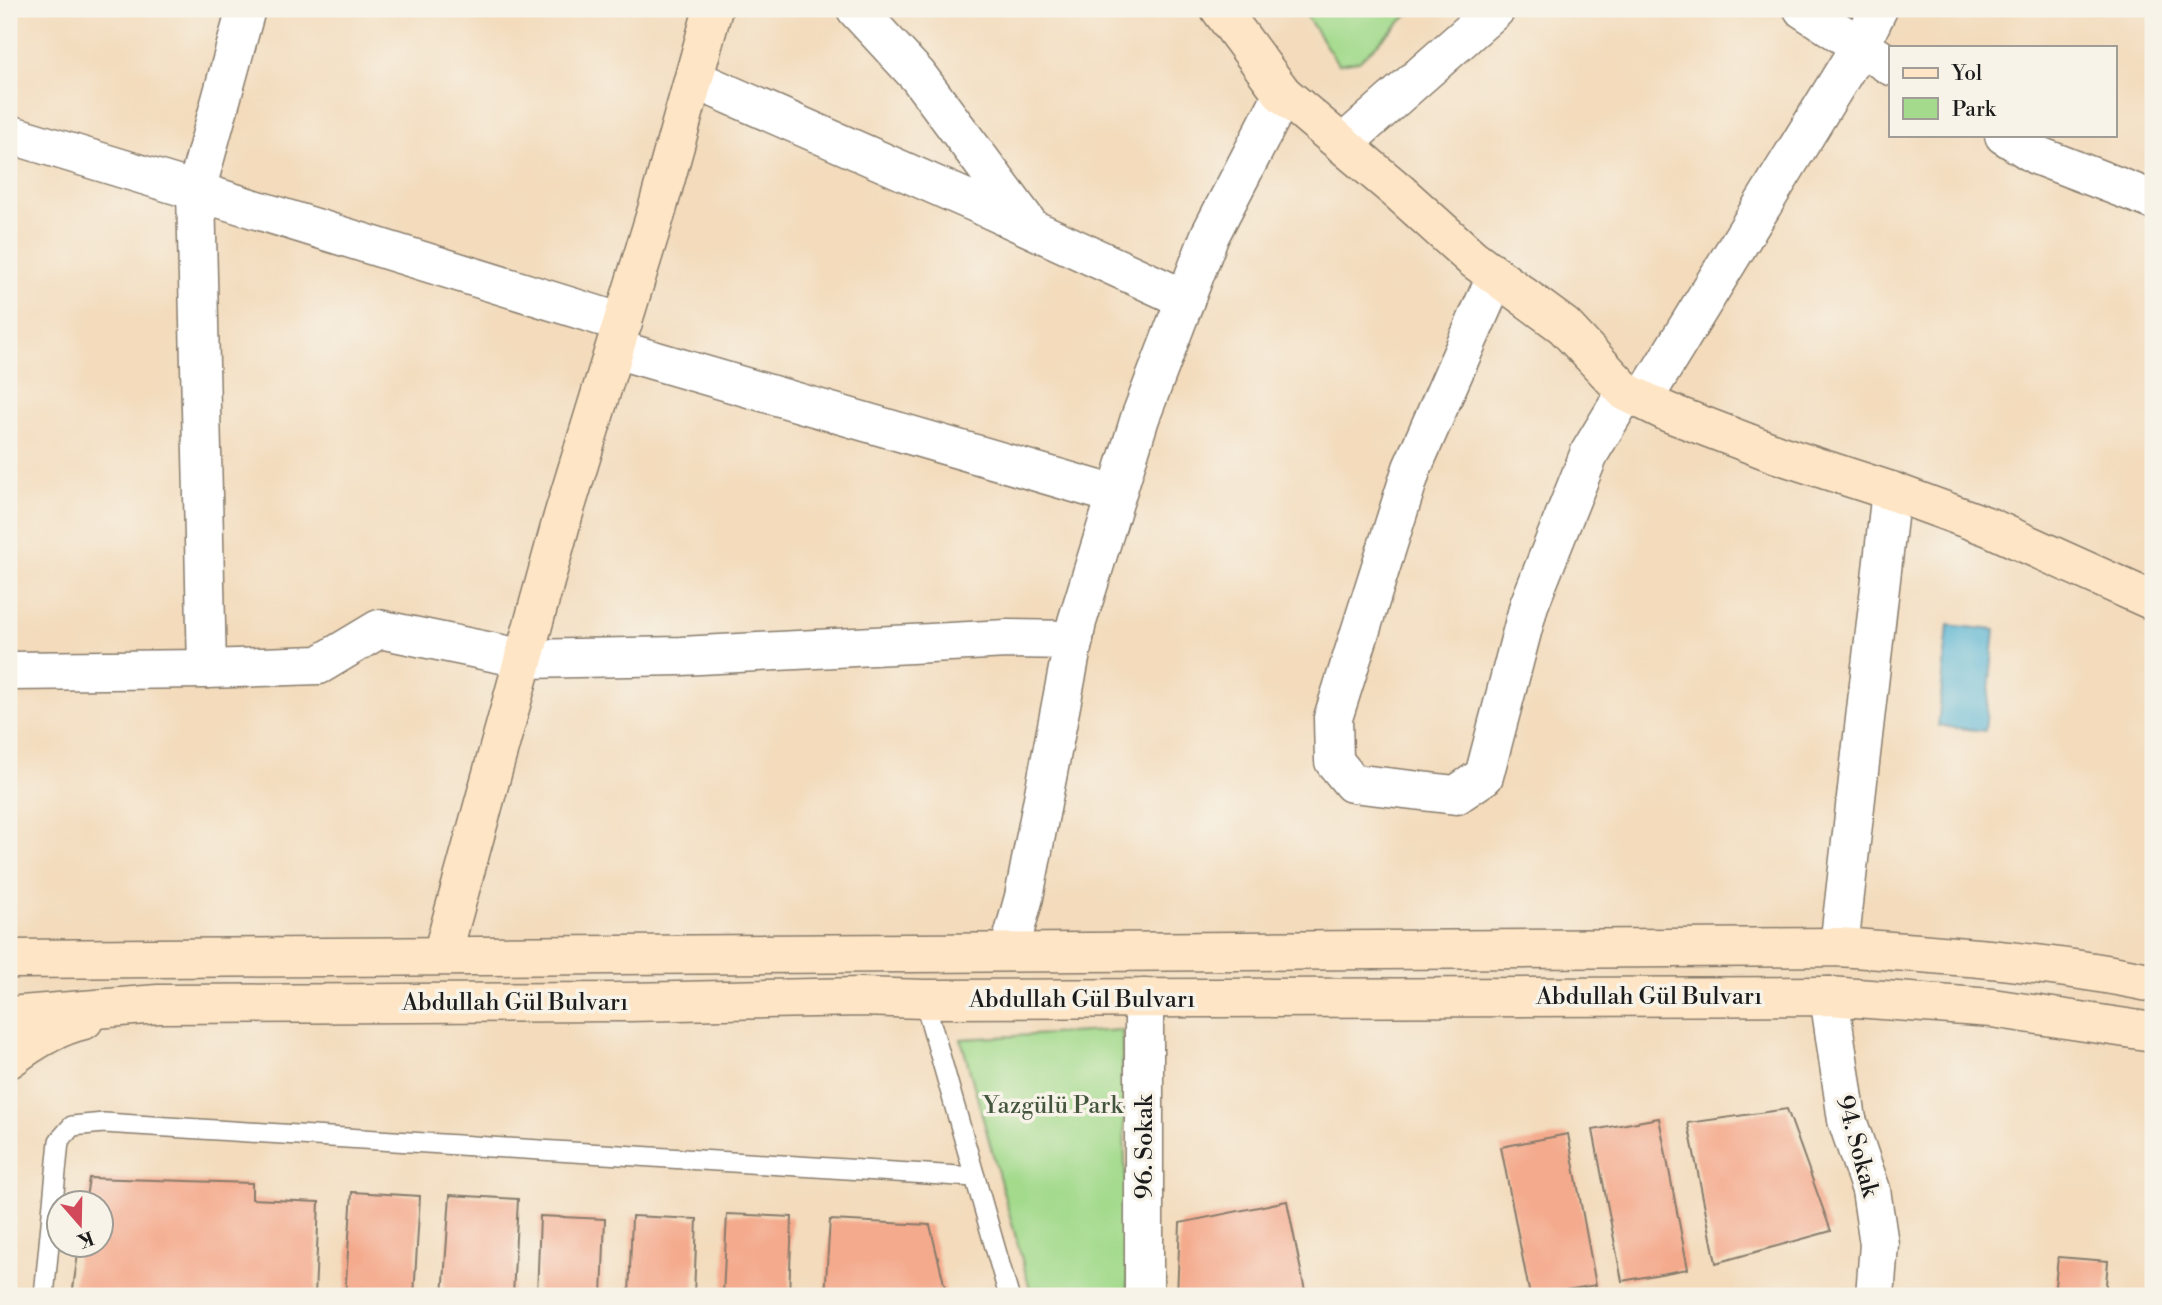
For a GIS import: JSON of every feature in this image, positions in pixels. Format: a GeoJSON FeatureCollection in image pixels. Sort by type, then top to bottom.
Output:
{"type":"FeatureCollection","features":[{"type":"Feature","properties":{"kind":"main road"},"geometry":{"type":"LineString","coordinates":[[442,955],[564,516],[713,9]]}},
{"type":"Feature","properties":{"kind":"main road"},"geometry":{"type":"LineString","coordinates":[[1220,9],[1283,94],[1472,258],[1564,326],[1634,396],[1667,412],[1777,454],[1891,491],[1989,527],[2153,601]]}},
{"type":"Feature","properties":{"kind":"main road","name":"Abdullah Gül Bulvarı"},"geometry":{"type":"LineString","coordinates":[[9,959],[1839,947],[1971,957],[2119,976],[2153,983]]}},
{"type":"Feature","properties":{"kind":"main road","name":"Abdullah Gül Bulvarı"},"geometry":{"type":"LineString","coordinates":[[9,1016],[158,1004],[629,1002],[861,997],[1829,996],[1992,1008],[2153,1032]]}},
{"type":"Feature","properties":{"kind":"main road"},"geometry":{"type":"LineString","coordinates":[[9,1059],[28,1045],[74,1022],[158,1004]]}},
{"type":"Feature","properties":{"kind":"street"},"geometry":{"type":"LineString","coordinates":[[207,669],[196,191],[246,9]]}},
{"type":"Feature","properties":{"kind":"street"},"geometry":{"type":"LineString","coordinates":[[856,9],[918,76],[1032,229]]}},
{"type":"Feature","properties":{"kind":"street"},"geometry":{"type":"LineString","coordinates":[[1343,144],[1496,9]]}},
{"type":"Feature","properties":{"kind":"street"},"geometry":{"type":"LineString","coordinates":[[1804,9],[1875,56]]}},
{"type":"Feature","properties":{"kind":"street"},"geometry":{"type":"LineString","coordinates":[[1496,276],[1412,468],[1333,718],[1334,761],[1352,783],[1456,795],[1484,776],[1529,605],[1590,452],[1634,396],[1875,56],[1878,9]]}},
{"type":"Feature","properties":{"kind":"street"},"geometry":{"type":"LineString","coordinates":[[694,79],[1185,299]]}},
{"type":"Feature","properties":{"kind":"street"},"geometry":{"type":"LineString","coordinates":[[1009,952],[1024,897],[1077,622],[1140,418],[1210,235],[1283,94]]}},
{"type":"Feature","properties":{"kind":"street"},"geometry":{"type":"LineString","coordinates":[[9,134],[196,191],[619,336],[1116,495]]}},
{"type":"Feature","properties":{"kind":"street"},"geometry":{"type":"LineString","coordinates":[[2006,136],[2036,155],[2153,200]]}},
{"type":"Feature","properties":{"kind":"street"},"geometry":{"type":"LineString","coordinates":[[1839,947],[1891,491]]}},
{"type":"Feature","properties":{"kind":"street"},"geometry":{"type":"LineString","coordinates":[[9,671],[319,665],[379,629],[526,659],[681,656],[1007,639],[1074,640]]}},
{"type":"Feature","properties":{"kind":"street","name":"94. Sokak"},"geometry":{"type":"LineString","coordinates":[[1829,996],[1847,1120],[1873,1203],[1879,1244],[1875,1296]]}},
{"type":"Feature","properties":{"kind":"street","name":"96. Sokak"},"geometry":{"type":"LineString","coordinates":[[1144,998],[1144,1296]]}},
{"type":"Feature","properties":{"kind":"lane"},"geometry":{"type":"LineString","coordinates":[[924,999],[1009,1296]]}},
{"type":"Feature","properties":{"kind":"lane"},"geometry":{"type":"LineString","coordinates":[[44,1296],[59,1141],[72,1126],[118,1124],[975,1177]]}},
{"type":"Feature","properties":{"kind":"green space"},"geometry":{"type":"Polygon","coordinates":[[[1302,9],[1414,9],[1359,61],[1338,64],[1302,9]]]}},
{"type":"Feature","properties":{"kind":"green space","name":"Yazgülü Park"},"geometry":{"type":"Polygon","coordinates":[[[1122,1030],[1128,1296],[1032,1296],[961,1039],[1122,1030]]]}},
{"type":"Feature","properties":{"kind":"water"},"geometry":{"type":"Polygon","coordinates":[[[1948,625],[1995,630],[1985,731],[1938,726],[1948,625]]]}},
{"type":"Feature","properties":{"kind":"building"},"geometry":{"type":"Polygon","coordinates":[[[1787,1109],[1831,1231],[1716,1263],[1688,1123],[1787,1109]]]}},
{"type":"Feature","properties":{"kind":"building"},"geometry":{"type":"Polygon","coordinates":[[[1659,1118],[1688,1269],[1622,1281],[1593,1130],[1659,1118]]]}},
{"type":"Feature","properties":{"kind":"building"},"geometry":{"type":"Polygon","coordinates":[[[1568,1134],[1596,1285],[1530,1296],[1501,1147],[1568,1134]]]}},
{"type":"Feature","properties":{"kind":"building"},"geometry":{"type":"Polygon","coordinates":[[[89,1178],[252,1183],[252,1199],[319,1202],[315,1296],[72,1296],[77,1260],[116,1260],[116,1190],[87,1190],[89,1178]]]}},
{"type":"Feature","properties":{"kind":"building"},"geometry":{"type":"Polygon","coordinates":[[[352,1192],[420,1196],[414,1296],[345,1296],[352,1192]]]}},
{"type":"Feature","properties":{"kind":"building"},"geometry":{"type":"Polygon","coordinates":[[[450,1195],[518,1199],[513,1296],[443,1296],[450,1195]]]}},
{"type":"Feature","properties":{"kind":"building"},"geometry":{"type":"Polygon","coordinates":[[[1287,1201],[1306,1296],[1177,1296],[1180,1223],[1287,1201]]]}},
{"type":"Feature","properties":{"kind":"building"},"geometry":{"type":"Polygon","coordinates":[[[727,1214],[792,1217],[789,1296],[723,1296],[727,1214]]]}},
{"type":"Feature","properties":{"kind":"building"},"geometry":{"type":"Polygon","coordinates":[[[540,1216],[605,1219],[602,1296],[537,1296],[540,1216]]]}},
{"type":"Feature","properties":{"kind":"building"},"geometry":{"type":"Polygon","coordinates":[[[632,1216],[697,1219],[694,1296],[629,1296],[632,1216]]]}},
{"type":"Feature","properties":{"kind":"building"},"geometry":{"type":"Polygon","coordinates":[[[830,1220],[930,1225],[947,1296],[825,1296],[830,1220]]]}},
{"type":"Feature","properties":{"kind":"building"},"geometry":{"type":"Polygon","coordinates":[[[2058,1257],[2108,1261],[2105,1296],[2054,1296],[2058,1257]]]}}]}
